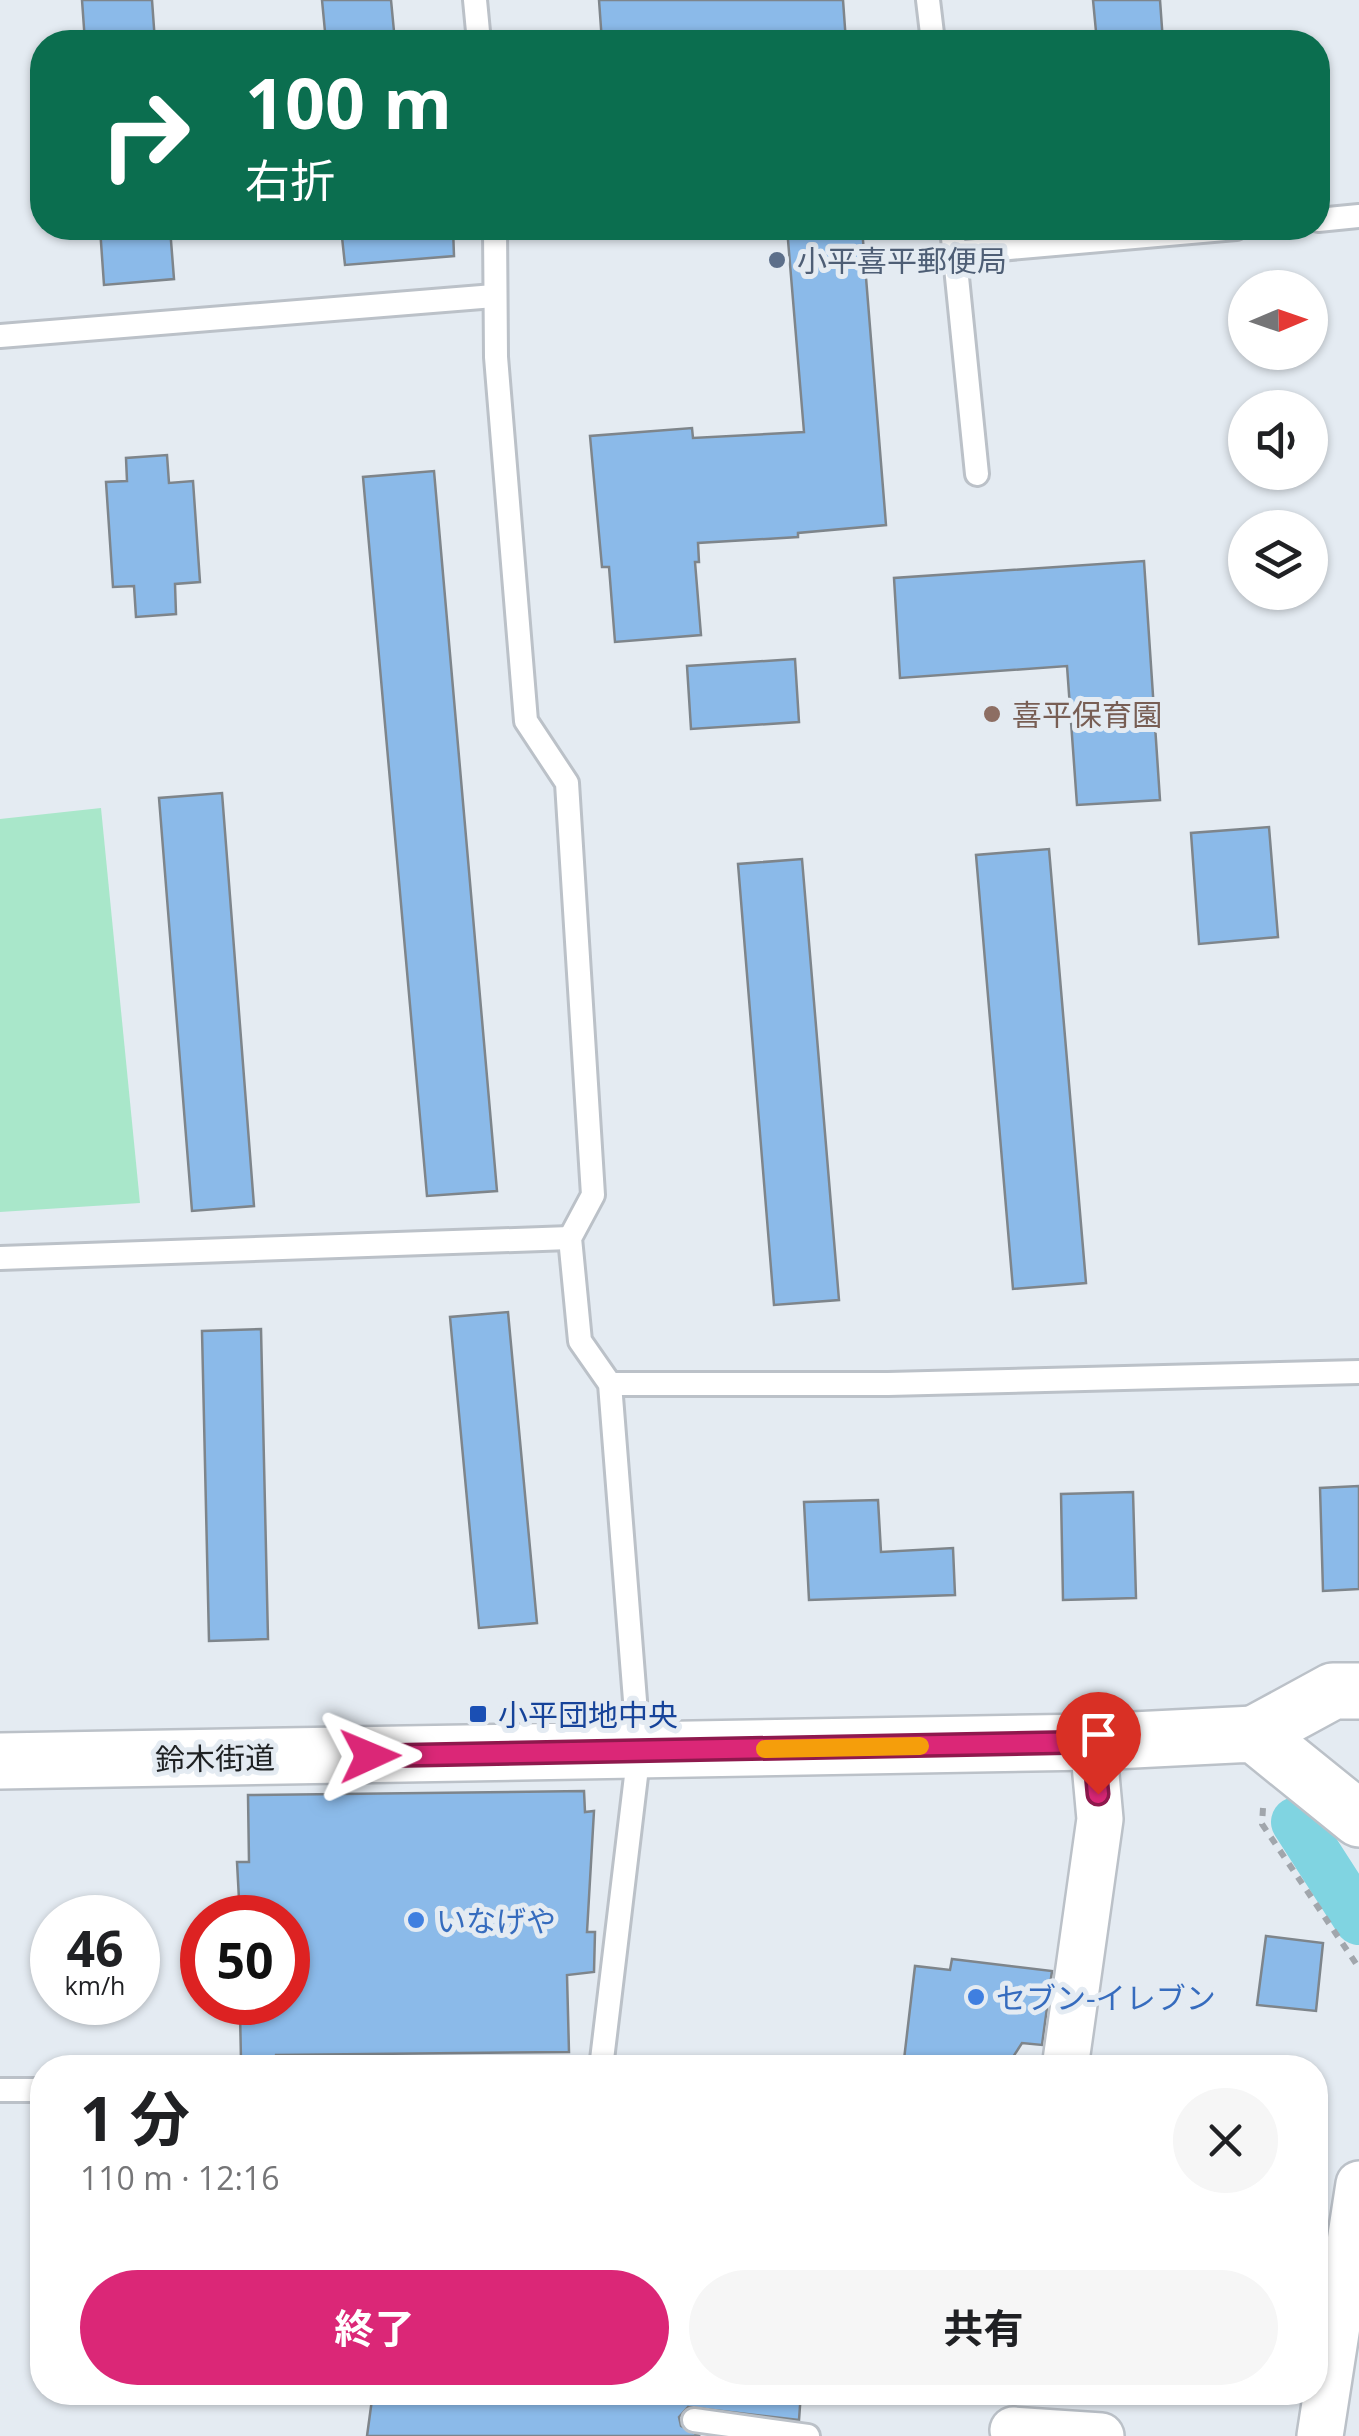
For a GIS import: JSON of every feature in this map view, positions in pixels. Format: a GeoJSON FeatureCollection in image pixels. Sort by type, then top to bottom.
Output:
{"type":"FeatureCollection","features":[{"type":"Feature","properties":{"kind":"main road"},"geometry":{"type":"LineString","coordinates":[[1359,1691],[1333,1691],[1254,1734],[1359,1819]]}},
{"type":"Feature","properties":{"kind":"main road","name":"鈴木街道"},"geometry":{"type":"LineString","coordinates":[[0,1762],[1093,1742],[1254,1734]]}},
{"type":"Feature","properties":{"kind":"street"},"geometry":{"type":"LineString","coordinates":[[1067,2055],[1100,1820],[1093,1742]]}},
{"type":"Feature","properties":{"kind":"street"},"geometry":{"type":"LineString","coordinates":[[1328,2384],[1359,2184]]}},
{"type":"Feature","properties":{"kind":"street"},"geometry":{"type":"LineString","coordinates":[[1320,2436],[1325,2405]]}},
{"type":"Feature","properties":{"kind":"street"},"geometry":{"type":"LineString","coordinates":[[1015,2419],[1101,2436]]}},
{"type":"Feature","properties":{"kind":"lane"},"geometry":{"type":"LineString","coordinates":[[475,0],[477,30]]}},
{"type":"Feature","properties":{"kind":"lane"},"geometry":{"type":"LineString","coordinates":[[928,0],[932,30]]}},
{"type":"Feature","properties":{"kind":"lane"},"geometry":{"type":"LineString","coordinates":[[1330,219],[1359,216]]}},
{"type":"Feature","properties":{"kind":"lane"},"geometry":{"type":"LineString","coordinates":[[494,240],[494,296],[526,721],[567,783],[593,1195],[570,1238],[580,1341],[610,1384],[639,1751],[603,2055]]}},
{"type":"Feature","properties":{"kind":"lane"},"geometry":{"type":"LineString","coordinates":[[953,240],[978,474]]}},
{"type":"Feature","properties":{"kind":"lane"},"geometry":{"type":"LineString","coordinates":[[954,254],[1106,240]]}},
{"type":"Feature","properties":{"kind":"lane"},"geometry":{"type":"LineString","coordinates":[[0,336],[494,296]]}},
{"type":"Feature","properties":{"kind":"lane"},"geometry":{"type":"LineString","coordinates":[[0,1258],[570,1238]]}},
{"type":"Feature","properties":{"kind":"lane"},"geometry":{"type":"LineString","coordinates":[[610,1384],[888,1384],[1359,1372]]}},
{"type":"Feature","properties":{"kind":"lane"},"geometry":{"type":"LineString","coordinates":[[0,2090],[30,2090]]}},
{"type":"Feature","properties":{"kind":"lane"},"geometry":{"type":"LineString","coordinates":[[694,2420],[745,2432],[808,2436]]}},
{"type":"Feature","properties":{"kind":"path"},"geometry":{"type":"LineString","coordinates":[[1263,1807],[1262,1824],[1359,1968]]}},
{"type":"Feature","properties":{"kind":"green space"},"geometry":{"type":"Polygon","coordinates":[[[101,808],[140,1203],[0,1212],[0,819],[101,808]]]}},
{"type":"Feature","properties":{"kind":"building"},"geometry":{"type":"Polygon","coordinates":[[[82,0],[152,0],[154,30],[84,30],[82,0]]]}},
{"type":"Feature","properties":{"kind":"building"},"geometry":{"type":"Polygon","coordinates":[[[322,0],[391,0],[394,30],[325,30],[322,0]]]}},
{"type":"Feature","properties":{"kind":"building"},"geometry":{"type":"Polygon","coordinates":[[[599,0],[843,0],[845,30],[601,30],[599,0]]]}},
{"type":"Feature","properties":{"kind":"building"},"geometry":{"type":"Polygon","coordinates":[[[1093,0],[1160,0],[1162,30],[1096,30],[1093,0]]]}},
{"type":"Feature","properties":{"kind":"building"},"geometry":{"type":"Polygon","coordinates":[[[101,240],[171,240],[174,279],[104,285],[101,240]]]}},
{"type":"Feature","properties":{"kind":"building"},"geometry":{"type":"Polygon","coordinates":[[[342,240],[453,240],[454,256],[345,265],[342,240]]]}},
{"type":"Feature","properties":{"kind":"building"},"geometry":{"type":"Polygon","coordinates":[[[788,240],[863,240],[886,525],[798,533],[798,537],[698,543],[699,562],[695,562],[701,635],[615,642],[609,567],[602,567],[590,436],[692,428],[693,438],[804,432],[788,240]]]}},
{"type":"Feature","properties":{"kind":"building"},"geometry":{"type":"Polygon","coordinates":[[[167,455],[169,483],[193,481],[200,582],[175,584],[176,614],[136,617],[134,586],[113,587],[106,482],[127,481],[126,458],[167,455]]]}},
{"type":"Feature","properties":{"kind":"building"},"geometry":{"type":"Polygon","coordinates":[[[434,471],[497,1191],[427,1196],[363,477],[434,471]]]}},
{"type":"Feature","properties":{"kind":"building"},"geometry":{"type":"Polygon","coordinates":[[[1144,561],[1160,800],[1077,805],[1067,666],[900,678],[894,578],[1144,561]]]}},
{"type":"Feature","properties":{"kind":"building"},"geometry":{"type":"Polygon","coordinates":[[[795,659],[799,722],[691,729],[687,666],[795,659]]]}},
{"type":"Feature","properties":{"kind":"building"},"geometry":{"type":"Polygon","coordinates":[[[222,793],[254,1206],[192,1211],[159,798],[222,793]]]}},
{"type":"Feature","properties":{"kind":"building"},"geometry":{"type":"Polygon","coordinates":[[[1269,827],[1278,937],[1199,944],[1191,833],[1269,827]]]}},
{"type":"Feature","properties":{"kind":"building"},"geometry":{"type":"Polygon","coordinates":[[[1049,849],[1086,1283],[1013,1289],[976,855],[1049,849]]]}},
{"type":"Feature","properties":{"kind":"building"},"geometry":{"type":"Polygon","coordinates":[[[802,859],[839,1300],[774,1305],[738,864],[802,859]]]}},
{"type":"Feature","properties":{"kind":"building"},"geometry":{"type":"Polygon","coordinates":[[[508,1312],[537,1623],[479,1628],[450,1317],[508,1312]]]}},
{"type":"Feature","properties":{"kind":"building"},"geometry":{"type":"Polygon","coordinates":[[[261,1329],[268,1639],[209,1641],[202,1331],[261,1329]]]}},
{"type":"Feature","properties":{"kind":"building"},"geometry":{"type":"Polygon","coordinates":[[[1359,1486],[1359,1589],[1323,1591],[1320,1488],[1359,1486]]]}},
{"type":"Feature","properties":{"kind":"building"},"geometry":{"type":"Polygon","coordinates":[[[1133,1492],[1136,1598],[1063,1600],[1061,1494],[1133,1492]]]}},
{"type":"Feature","properties":{"kind":"building"},"geometry":{"type":"Polygon","coordinates":[[[878,1500],[881,1552],[953,1548],[955,1595],[809,1600],[804,1502],[878,1500]]]}},
{"type":"Feature","properties":{"kind":"building"},"geometry":{"type":"Polygon","coordinates":[[[584,1791],[585,1812],[594,1811],[587,1932],[595,1932],[594,1972],[567,1975],[569,2052],[241,2055],[240,2025],[310,2025],[310,1895],[239,1895],[237,1862],[249,1862],[248,1795],[584,1791]]]}},
{"type":"Feature","properties":{"kind":"building"},"geometry":{"type":"Polygon","coordinates":[[[1266,1936],[1323,1943],[1316,2011],[1257,2005],[1266,1936]]]}},
{"type":"Feature","properties":{"kind":"building"},"geometry":{"type":"Polygon","coordinates":[[[952,1959],[1052,1971],[1042,2045],[1022,2043],[1014,2055],[905,2055],[915,1966],[950,1970],[952,1959]]]}},
{"type":"Feature","properties":{"kind":"building"},"geometry":{"type":"Polygon","coordinates":[[[371,2405],[800,2405],[799,2420],[688,2407],[679,2417],[681,2426],[700,2436],[367,2436],[371,2405]]]}},
{"type":"Feature","properties":{"kind":"waterway"},"geometry":{"type":"LineString","coordinates":[[1296,1822],[1359,1920]]}},
{"type":"Feature","properties":{"kind":"slow traffic"},"geometry":{"type":"LineString","coordinates":[[765,1749],[920,1746]]}},
{"type":"Feature","properties":{"kind":"place","name":"小平喜平郵便局"},"geometry":{"type":"Point","coordinates":[777,260]}},
{"type":"Feature","properties":{"kind":"place","name":"喜平保育園"},"geometry":{"type":"Point","coordinates":[992,714]}},
{"type":"Feature","properties":{"kind":"place","name":"小平団地中央"},"geometry":{"type":"Point","coordinates":[478,1714]}},
{"type":"Feature","properties":{"kind":"place","name":"いなげや"},"geometry":{"type":"Point","coordinates":[416,1920]}},
{"type":"Feature","properties":{"kind":"place","name":"セブン-イレブン"},"geometry":{"type":"Point","coordinates":[976,1997]}},
{"type":"Feature","properties":{"kind":"route"},"geometry":{"type":"LineString","coordinates":[[370,1756],[1093,1742],[1098,1794]]}}]}
